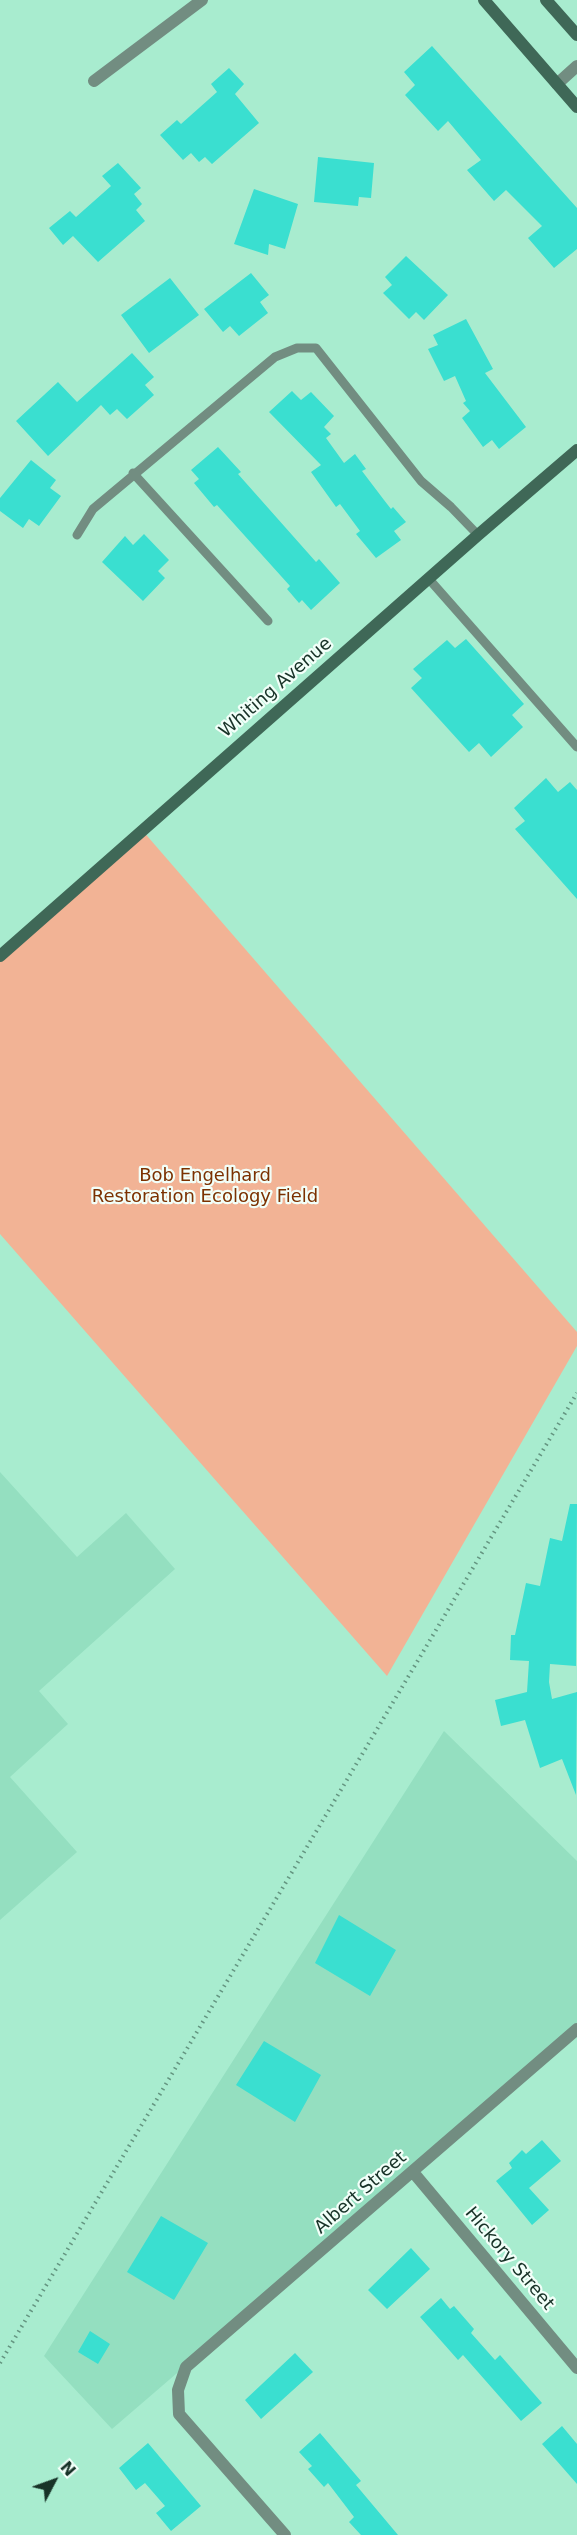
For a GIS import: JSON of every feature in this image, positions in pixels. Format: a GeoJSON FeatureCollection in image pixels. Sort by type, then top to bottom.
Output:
{"type":"FeatureCollection","features":[{"type":"Feature","properties":{"kind":"street"},"geometry":{"type":"LineString","coordinates":[[94,81],[202,0]]}},
{"type":"Feature","properties":{"kind":"street"},"geometry":{"type":"LineString","coordinates":[[484,0],[577,107]]}},
{"type":"Feature","properties":{"kind":"street"},"geometry":{"type":"LineString","coordinates":[[546,0],[577,35]]}},
{"type":"Feature","properties":{"kind":"street"},"geometry":{"type":"LineString","coordinates":[[557,84],[577,66]]}},
{"type":"Feature","properties":{"kind":"street","name":"Whiting Avenue"},"geometry":{"type":"LineString","coordinates":[[0,956],[428,578],[577,450]]}},
{"type":"Feature","properties":{"kind":"street","name":"Albert Street"},"geometry":{"type":"LineString","coordinates":[[285,2535],[179,2414],[178,2390],[186,2367],[577,2029]]}},
{"type":"Feature","properties":{"kind":"street","name":"Hickory Street"},"geometry":{"type":"LineString","coordinates":[[413,2172],[577,2368]]}},
{"type":"Feature","properties":{"kind":"lane"},"geometry":{"type":"LineString","coordinates":[[77,535],[93,509],[133,473],[275,357],[297,348],[316,348],[421,481],[478,535]]}},
{"type":"Feature","properties":{"kind":"lane"},"geometry":{"type":"LineString","coordinates":[[133,473],[267,621]]}},
{"type":"Feature","properties":{"kind":"lane"},"geometry":{"type":"LineString","coordinates":[[428,578],[577,747]]}},
{"type":"Feature","properties":{"kind":"path"},"geometry":{"type":"LineString","coordinates":[[0,2363],[577,1393]]}},
{"type":"Feature","properties":{"kind":"shaded area"},"geometry":{"type":"Polygon","coordinates":[[[0,1472],[77,1557],[126,1513],[175,1569],[39,1691],[68,1724],[10,1777],[77,1852],[0,1920],[0,1472]]]}},
{"type":"Feature","properties":{"kind":"shaded area"},"geometry":{"type":"Polygon","coordinates":[[[444,1731],[577,1861],[577,2029],[112,2429],[44,2356],[444,1731]]]}},
{"type":"Feature","properties":{"kind":"green space","name":"Bob Engelhard Restoration Ecology Field"},"geometry":{"type":"Polygon","coordinates":[[[142,830],[577,1332],[577,1346],[387,1676],[0,1234],[0,956],[142,830]]]}},
{"type":"Feature","properties":{"kind":"building"},"geometry":{"type":"Polygon","coordinates":[[[432,46],[577,208],[577,249],[554,268],[528,238],[542,226],[506,190],[494,201],[467,170],[481,160],[448,121],[438,131],[405,95],[415,85],[404,72],[432,46]]]}},
{"type":"Feature","properties":{"kind":"building"},"geometry":{"type":"Polygon","coordinates":[[[229,68],[244,84],[235,94],[259,123],[212,164],[205,157],[199,162],[191,153],[183,160],[160,135],[177,120],[181,124],[217,92],[211,84],[229,68]]]}},
{"type":"Feature","properties":{"kind":"building"},"geometry":{"type":"Polygon","coordinates":[[[318,157],[374,163],[371,198],[359,197],[358,206],[314,202],[318,157]]]}},
{"type":"Feature","properties":{"kind":"building"},"geometry":{"type":"Polygon","coordinates":[[[118,163],[141,188],[134,194],[142,204],[136,210],[145,221],[98,262],[73,236],[63,245],[49,228],[70,211],[76,217],[111,186],[102,176],[118,163]]]}},
{"type":"Feature","properties":{"kind":"building"},"geometry":{"type":"Polygon","coordinates":[[[254,189],[298,204],[285,249],[269,244],[268,255],[234,244],[254,189]]]}},
{"type":"Feature","properties":{"kind":"building"},"geometry":{"type":"Polygon","coordinates":[[[406,256],[448,295],[424,320],[416,312],[409,319],[383,293],[392,285],[385,277],[406,256]]]}},
{"type":"Feature","properties":{"kind":"building"},"geometry":{"type":"Polygon","coordinates":[[[251,273],[269,295],[260,302],[268,313],[239,336],[230,326],[223,332],[204,309],[251,273]]]}},
{"type":"Feature","properties":{"kind":"building"},"geometry":{"type":"Polygon","coordinates":[[[170,278],[199,315],[149,353],[121,315],[170,278]]]}},
{"type":"Feature","properties":{"kind":"building"},"geometry":{"type":"Polygon","coordinates":[[[466,319],[493,369],[485,373],[526,427],[499,449],[492,440],[483,447],[462,418],[470,411],[463,403],[466,401],[455,376],[444,381],[428,349],[438,345],[433,335],[466,319]]]}},
{"type":"Feature","properties":{"kind":"building"},"geometry":{"type":"Polygon","coordinates":[[[132,353],[154,377],[145,385],[154,395],[127,419],[117,409],[110,415],[101,405],[48,456],[16,421],[58,382],[77,402],[132,353]]]}},
{"type":"Feature","properties":{"kind":"building"},"geometry":{"type":"Polygon","coordinates":[[[292,391],[301,400],[311,392],[334,416],[324,427],[331,434],[326,438],[344,463],[355,454],[366,469],[362,471],[391,509],[393,507],[406,522],[394,531],[401,540],[376,558],[356,534],[360,531],[340,504],[336,507],[311,472],[321,465],[269,412],[292,391]]]}},
{"type":"Feature","properties":{"kind":"building"},"geometry":{"type":"Polygon","coordinates":[[[218,447],[241,472],[238,474],[316,562],[319,559],[340,583],[311,610],[302,600],[299,603],[287,589],[290,586],[217,505],[214,507],[194,483],[199,479],[191,470],[218,447]]]}},
{"type":"Feature","properties":{"kind":"building"},"geometry":{"type":"Polygon","coordinates":[[[31,460],[56,480],[50,488],[61,496],[39,526],[29,519],[23,528],[0,511],[0,498],[31,460]]]}},
{"type":"Feature","properties":{"kind":"building"},"geometry":{"type":"Polygon","coordinates":[[[144,534],[169,560],[158,571],[165,578],[143,601],[102,562],[125,536],[133,545],[144,534]]]}},
{"type":"Feature","properties":{"kind":"building"},"geometry":{"type":"Polygon","coordinates":[[[466,639],[524,704],[512,715],[523,727],[491,757],[479,743],[469,752],[411,688],[422,678],[413,669],[447,640],[455,648],[466,639]]]}},
{"type":"Feature","properties":{"kind":"building"},"geometry":{"type":"Polygon","coordinates":[[[546,778],[558,792],[570,782],[577,790],[577,899],[515,829],[525,821],[514,808],[546,778]]]}},
{"type":"Feature","properties":{"kind":"building"},"geometry":{"type":"Polygon","coordinates":[[[570,1504],[577,1504],[576,1666],[550,1664],[549,1682],[552,1699],[577,1692],[576,1795],[562,1759],[540,1768],[525,1720],[501,1726],[495,1700],[527,1692],[529,1661],[510,1660],[511,1635],[515,1635],[526,1583],[540,1586],[550,1538],[562,1541],[570,1504]]]}},
{"type":"Feature","properties":{"kind":"building"},"geometry":{"type":"Polygon","coordinates":[[[339,1915],[396,1950],[370,1996],[315,1963],[339,1915]]]}},
{"type":"Feature","properties":{"kind":"building"},"geometry":{"type":"Polygon","coordinates":[[[264,2041],[321,2075],[295,2122],[236,2085],[264,2041]]]}},
{"type":"Feature","properties":{"kind":"building"},"geometry":{"type":"Polygon","coordinates":[[[542,2140],[561,2161],[529,2188],[549,2210],[532,2225],[496,2181],[512,2168],[509,2163],[522,2150],[526,2154],[542,2140]]]}},
{"type":"Feature","properties":{"kind":"building"},"geometry":{"type":"Polygon","coordinates":[[[161,2216],[208,2243],[174,2300],[127,2272],[161,2216]]]}},
{"type":"Feature","properties":{"kind":"building"},"geometry":{"type":"Polygon","coordinates":[[[411,2248],[430,2269],[387,2309],[368,2290],[411,2248]]]}},
{"type":"Feature","properties":{"kind":"building"},"geometry":{"type":"Polygon","coordinates":[[[441,2298],[450,2309],[454,2306],[474,2329],[471,2333],[495,2360],[500,2355],[542,2403],[521,2421],[463,2355],[458,2360],[420,2317],[441,2298]]]}},
{"type":"Feature","properties":{"kind":"building"},"geometry":{"type":"Polygon","coordinates":[[[90,2331],[110,2344],[98,2364],[78,2352],[90,2331]]]}},
{"type":"Feature","properties":{"kind":"building"},"geometry":{"type":"Polygon","coordinates":[[[295,2353],[313,2372],[261,2419],[245,2400],[295,2353]]]}},
{"type":"Feature","properties":{"kind":"building"},"geometry":{"type":"Polygon","coordinates":[[[562,2426],[577,2444],[577,2484],[542,2444],[562,2426]]]}},
{"type":"Feature","properties":{"kind":"building"},"geometry":{"type":"Polygon","coordinates":[[[320,2433],[361,2481],[356,2485],[398,2535],[361,2535],[349,2522],[354,2517],[328,2483],[324,2487],[308,2469],[312,2466],[299,2452],[320,2433]]]}},
{"type":"Feature","properties":{"kind":"building"},"geometry":{"type":"Polygon","coordinates":[[[148,2443],[201,2506],[171,2531],[156,2513],[165,2506],[145,2483],[136,2490],[119,2468],[148,2443]]]}}]}
